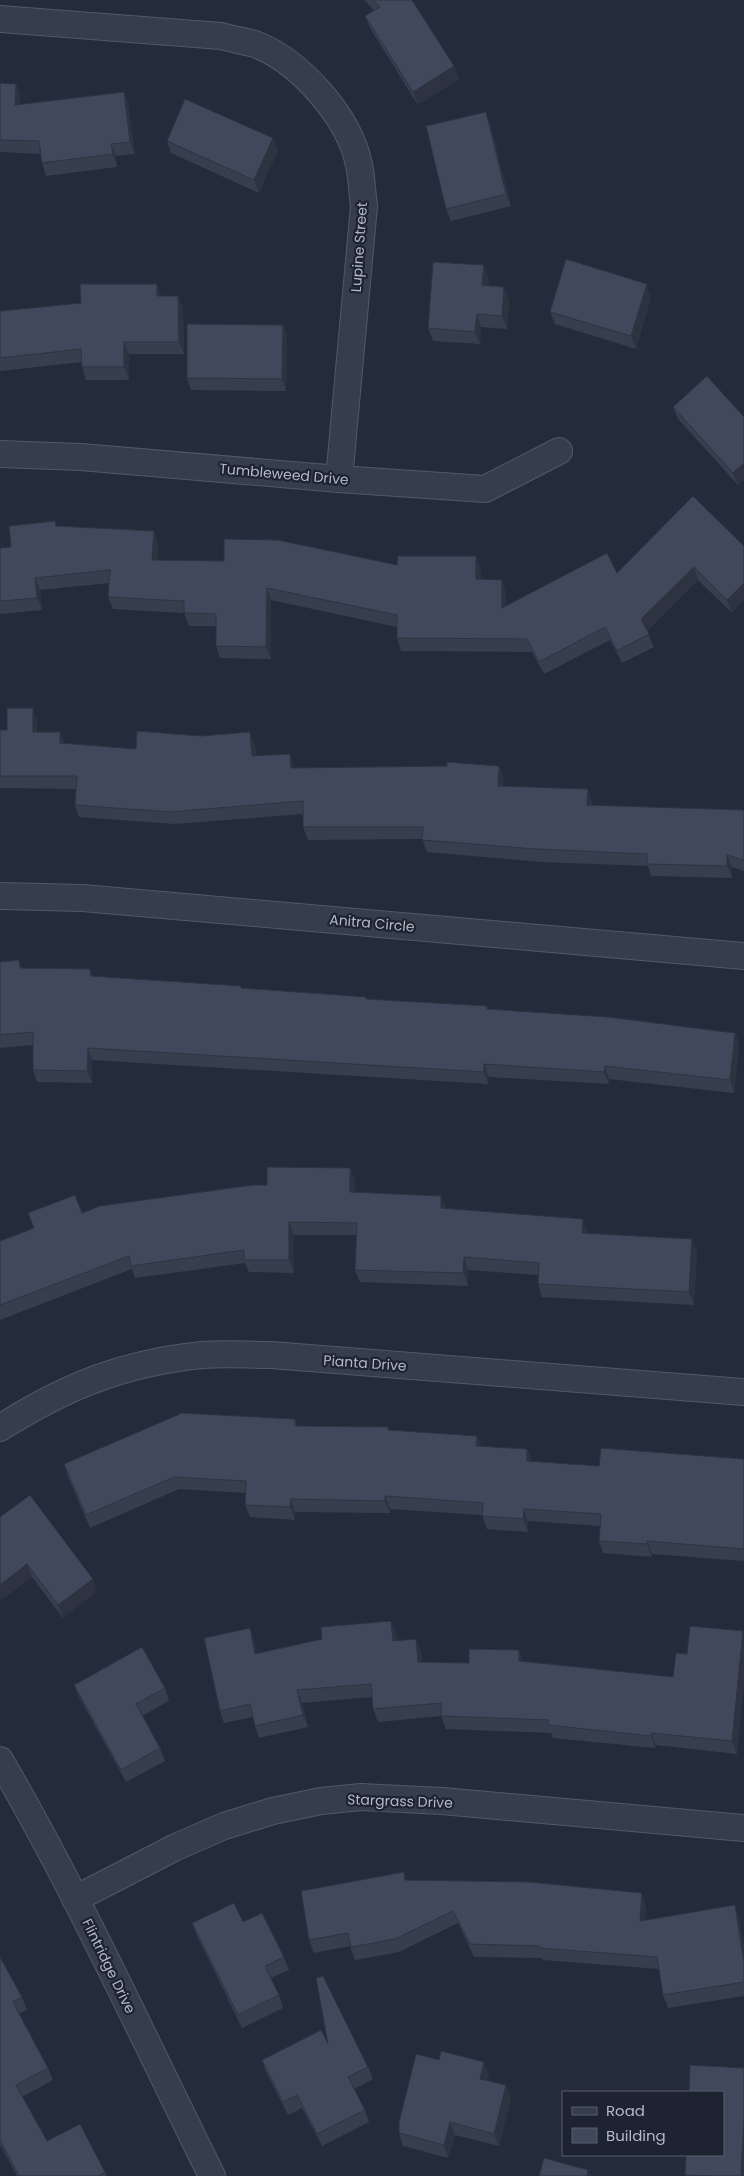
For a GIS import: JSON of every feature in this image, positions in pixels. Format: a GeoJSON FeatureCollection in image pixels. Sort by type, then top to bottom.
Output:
{"type":"FeatureCollection","features":[{"type":"Feature","properties":{"kind":"street","name":"Lupine Street"},"geometry":{"type":"LineString","coordinates":[[0,19],[221,36],[255,45],[289,62],[319,91],[343,124],[359,163],[364,206],[339,480]]}},
{"type":"Feature","properties":{"kind":"street","name":"Tumbleweed Drive"},"geometry":{"type":"LineString","coordinates":[[0,454],[81,457],[339,480],[485,489],[559,452]]}},
{"type":"Feature","properties":{"kind":"street","name":"Anitra Circle"},"geometry":{"type":"LineString","coordinates":[[0,896],[83,898],[744,956]]}},
{"type":"Feature","properties":{"kind":"street","name":"Pianta Drive"},"geometry":{"type":"LineString","coordinates":[[0,1428],[31,1408],[83,1382],[141,1364],[204,1355],[271,1355],[744,1392]]}},
{"type":"Feature","properties":{"kind":"street","name":"Flintridge Drive"},"geometry":{"type":"LineString","coordinates":[[0,1760],[24,1801],[75,1899],[212,2176]]}},
{"type":"Feature","properties":{"kind":"street","name":"Stargrass Drive"},"geometry":{"type":"LineString","coordinates":[[75,1899],[224,1826],[273,1811],[321,1801],[361,1797],[442,1801],[744,1828]]}},
{"type":"Feature","properties":{"kind":"building"},"geometry":{"type":"Polygon","coordinates":[[[373,0],[412,0],[454,66],[413,92],[365,16],[380,7],[373,0]]]}},
{"type":"Feature","properties":{"kind":"building"},"geometry":{"type":"Polygon","coordinates":[[[0,83],[16,84],[15,105],[124,92],[130,142],[111,144],[113,154],[42,163],[39,141],[0,140],[0,83]]]}},
{"type":"Feature","properties":{"kind":"building"},"geometry":{"type":"Polygon","coordinates":[[[185,99],[273,138],[254,180],[167,141],[185,99]]]}},
{"type":"Feature","properties":{"kind":"building"},"geometry":{"type":"Polygon","coordinates":[[[486,112],[506,194],[446,209],[426,126],[486,112]]]}},
{"type":"Feature","properties":{"kind":"building"},"geometry":{"type":"Polygon","coordinates":[[[566,259],[647,284],[631,336],[550,312],[566,259]]]}},
{"type":"Feature","properties":{"kind":"building"},"geometry":{"type":"Polygon","coordinates":[[[433,262],[484,265],[482,285],[504,287],[502,316],[477,314],[475,332],[428,328],[433,262]]]}},
{"type":"Feature","properties":{"kind":"building"},"geometry":{"type":"Polygon","coordinates":[[[80,284],[157,284],[157,296],[178,296],[179,342],[124,342],[124,367],[82,367],[81,349],[0,358],[0,311],[81,303],[80,284]]]}},
{"type":"Feature","properties":{"kind":"building"},"geometry":{"type":"Polygon","coordinates":[[[187,324],[283,325],[282,379],[187,378],[187,324]]]}},
{"type":"Feature","properties":{"kind":"building"},"geometry":{"type":"Polygon","coordinates":[[[707,376],[744,417],[744,463],[733,473],[673,407],[707,376]]]}},
{"type":"Feature","properties":{"kind":"building"},"geometry":{"type":"Polygon","coordinates":[[[693,496],[744,546],[744,583],[727,600],[694,567],[641,619],[649,634],[617,651],[605,627],[539,662],[527,639],[397,638],[397,615],[267,588],[266,647],[216,646],[216,614],[184,613],[184,601],[108,597],[110,570],[35,578],[37,598],[0,601],[0,548],[11,547],[9,526],[55,521],[56,526],[154,531],[152,560],[224,561],[224,539],[278,540],[397,565],[398,556],[476,556],[476,579],[502,580],[502,608],[607,553],[617,573],[693,496]]]}},
{"type":"Feature","properties":{"kind":"building"},"geometry":{"type":"Polygon","coordinates":[[[7,708],[33,708],[33,732],[60,732],[60,743],[136,749],[137,731],[201,736],[250,732],[252,756],[290,754],[291,768],[447,766],[447,762],[499,766],[498,786],[588,789],[587,805],[744,810],[744,860],[727,855],[727,866],[647,864],[647,854],[536,849],[422,840],[423,827],[303,827],[303,801],[170,812],[75,805],[77,776],[0,776],[0,730],[7,730],[7,708]]]}},
{"type":"Feature","properties":{"kind":"building"},"geometry":{"type":"Polygon","coordinates":[[[19,960],[20,968],[90,969],[90,976],[241,986],[241,988],[366,997],[366,999],[487,1006],[487,1009],[608,1017],[735,1033],[730,1080],[605,1066],[604,1072],[484,1064],[484,1072],[88,1048],[87,1071],[33,1070],[33,1032],[0,1035],[0,962],[19,960]]]}},
{"type":"Feature","properties":{"kind":"building"},"geometry":{"type":"Polygon","coordinates":[[[267,1167],[350,1168],[350,1192],[441,1196],[441,1208],[583,1219],[582,1233],[692,1239],[689,1292],[538,1284],[539,1263],[464,1257],[463,1273],[355,1270],[357,1223],[289,1222],[289,1260],[244,1260],[244,1250],[131,1266],[129,1256],[0,1305],[0,1241],[34,1228],[28,1213],[75,1195],[82,1213],[100,1206],[253,1185],[267,1185],[267,1167]]]}},
{"type":"Feature","properties":{"kind":"building"},"geometry":{"type":"Polygon","coordinates":[[[182,1413],[295,1419],[295,1426],[388,1427],[388,1430],[477,1436],[476,1446],[527,1449],[527,1461],[599,1466],[601,1448],[744,1459],[744,1549],[647,1541],[647,1544],[599,1541],[601,1514],[524,1509],[523,1519],[482,1516],[483,1503],[385,1496],[385,1501],[291,1499],[290,1507],[245,1505],[246,1481],[174,1477],[86,1515],[64,1464],[182,1413]]]}},
{"type":"Feature","properties":{"kind":"building"},"geometry":{"type":"Polygon","coordinates":[[[30,1495],[93,1579],[58,1605],[27,1564],[0,1585],[0,1517],[30,1495]]]}},
{"type":"Feature","properties":{"kind":"building"},"geometry":{"type":"Polygon","coordinates":[[[391,1621],[393,1641],[416,1639],[418,1662],[469,1663],[469,1649],[519,1650],[519,1661],[673,1677],[676,1653],[687,1654],[690,1626],[743,1631],[732,1741],[651,1733],[651,1736],[548,1725],[549,1720],[441,1716],[441,1703],[373,1709],[371,1684],[297,1690],[303,1715],[255,1726],[250,1704],[220,1711],[204,1638],[250,1628],[255,1654],[322,1639],[321,1627],[391,1621]]]}},
{"type":"Feature","properties":{"kind":"building"},"geometry":{"type":"Polygon","coordinates":[[[142,1647],[165,1688],[136,1704],[160,1748],[121,1770],[74,1685],[142,1647]]]}},
{"type":"Feature","properties":{"kind":"building"},"geometry":{"type":"Polygon","coordinates":[[[404,1872],[405,1880],[529,1882],[642,1893],[640,1921],[735,1905],[744,1963],[744,1982],[663,1995],[657,1957],[539,1948],[539,1946],[470,1944],[453,1911],[395,1939],[351,1947],[348,1933],[309,1940],[301,1891],[404,1872]]]}},
{"type":"Feature","properties":{"kind":"building"},"geometry":{"type":"Polygon","coordinates":[[[234,1903],[243,1922],[262,1913],[284,1957],[265,1966],[279,1995],[238,2015],[192,1923],[234,1903]]]}},
{"type":"Feature","properties":{"kind":"building"},"geometry":{"type":"Polygon","coordinates":[[[0,1957],[22,1997],[13,2002],[48,2068],[16,2085],[47,2141],[80,2124],[105,2172],[98,2176],[19,2176],[0,2140],[0,1957]]]}},
{"type":"Feature","properties":{"kind":"building"},"geometry":{"type":"Polygon","coordinates":[[[323,1976],[368,2067],[348,2077],[365,2110],[317,2134],[297,2095],[283,2102],[262,2060],[321,2030],[328,2044],[316,1978],[323,1976]]]}},
{"type":"Feature","properties":{"kind":"building"},"geometry":{"type":"Polygon","coordinates":[[[441,2051],[484,2062],[480,2079],[506,2085],[494,2134],[450,2122],[444,2145],[399,2133],[399,2122],[416,2054],[439,2060],[441,2051]]]}},
{"type":"Feature","properties":{"kind":"building"},"geometry":{"type":"Polygon","coordinates":[[[690,2065],[744,2068],[741,2176],[685,2175],[686,2156],[724,2156],[724,2091],[689,2091],[690,2065]]]}},
{"type":"Feature","properties":{"kind":"building"},"geometry":{"type":"Polygon","coordinates":[[[544,2158],[588,2170],[587,2176],[539,2176],[544,2158]]]}}]}
